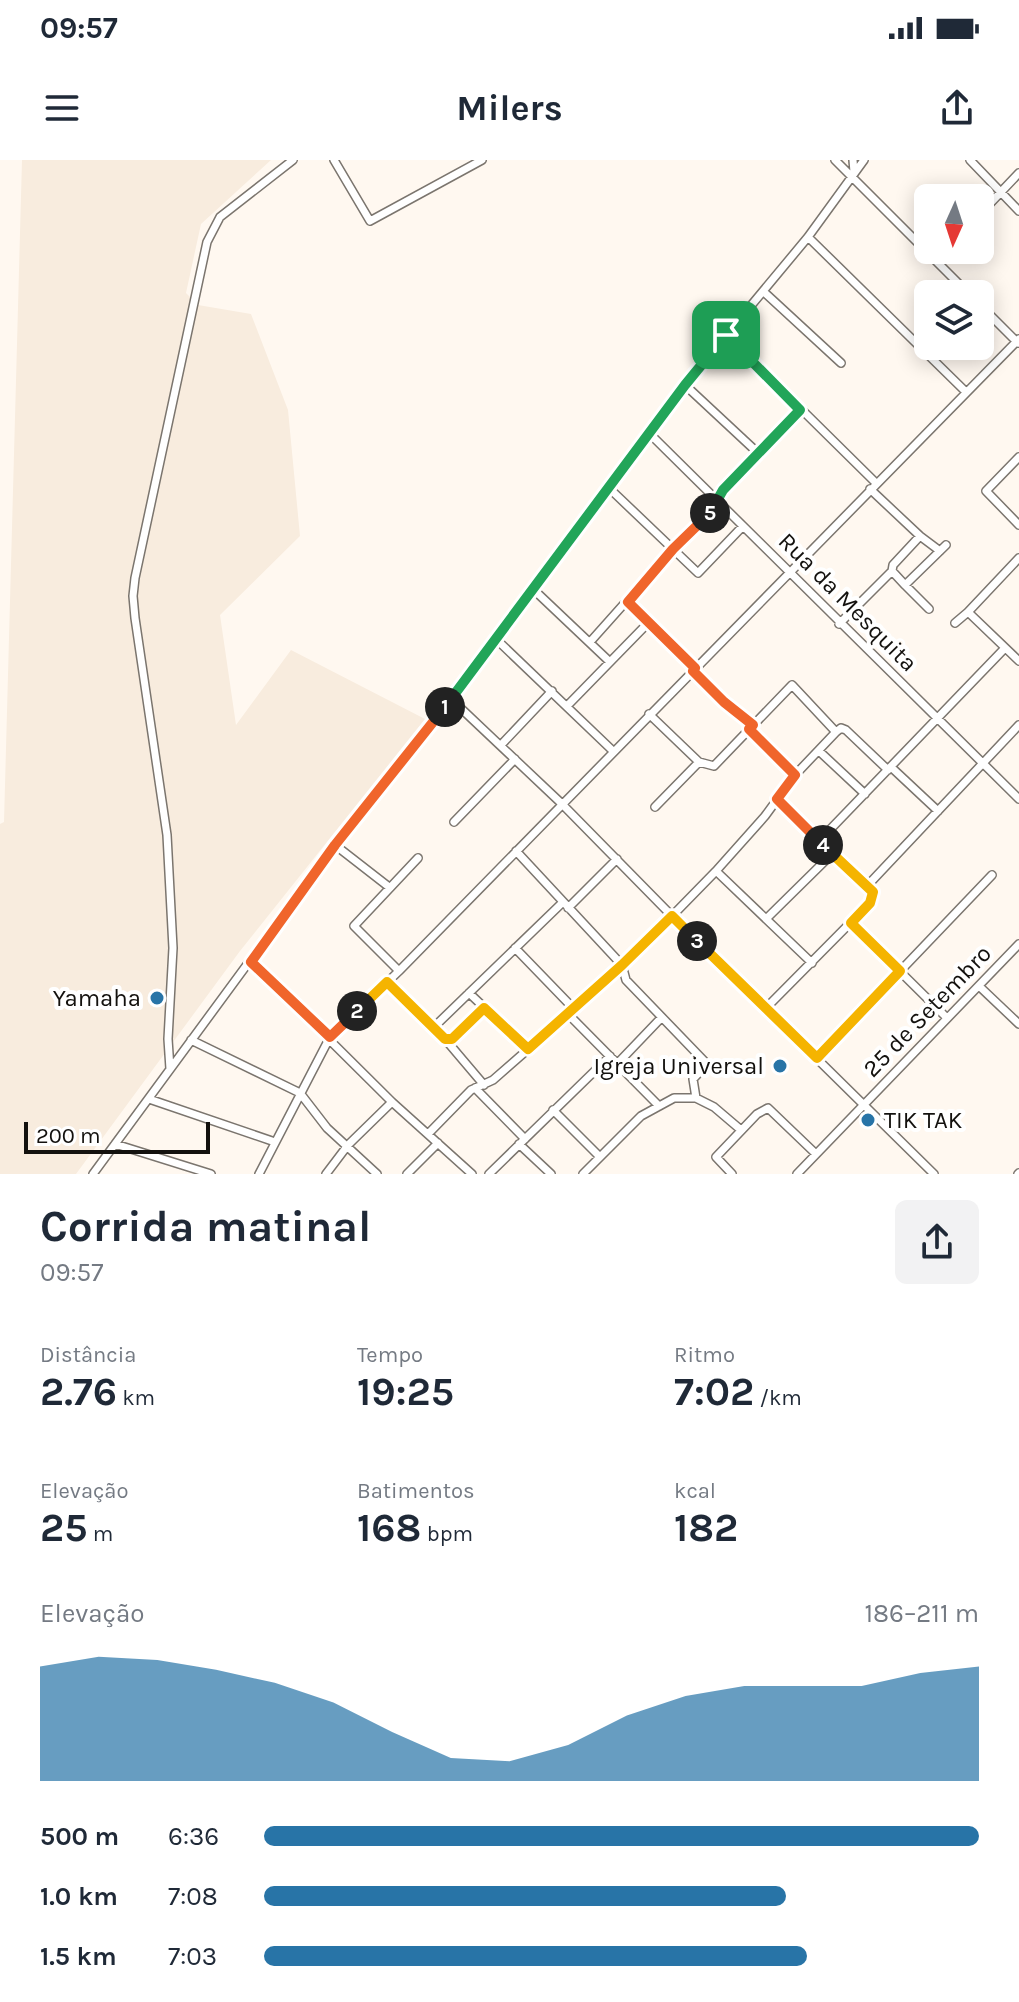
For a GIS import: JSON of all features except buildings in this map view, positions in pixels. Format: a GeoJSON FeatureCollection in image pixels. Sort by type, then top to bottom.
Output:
{"type":"FeatureCollection","features":[{"type":"Feature","properties":{"kind":"street"},"geometry":{"type":"LineString","coordinates":[[170,1069],[168,1039],[173,948],[167,835],[135,618],[134,587],[207,242],[220,217],[293,160]]}},
{"type":"Feature","properties":{"kind":"street"},"geometry":{"type":"LineString","coordinates":[[334,160],[370,221],[482,160]]}},
{"type":"Feature","properties":{"kind":"street"},"geometry":{"type":"LineString","coordinates":[[835,160],[854,175],[914,238]]}},
{"type":"Feature","properties":{"kind":"street"},"geometry":{"type":"LineString","coordinates":[[853,160],[854,175]]}},
{"type":"Feature","properties":{"kind":"street"},"geometry":{"type":"LineString","coordinates":[[93,1174],[335,845],[451,699],[685,385],[808,237],[864,160]]}},
{"type":"Feature","properties":{"kind":"street"},"geometry":{"type":"LineString","coordinates":[[970,160],[1019,211]]}},
{"type":"Feature","properties":{"kind":"street"},"geometry":{"type":"LineString","coordinates":[[994,199],[1019,173]]}},
{"type":"Feature","properties":{"kind":"street"},"geometry":{"type":"LineString","coordinates":[[808,237],[966,392]]}},
{"type":"Feature","properties":{"kind":"street"},"geometry":{"type":"LineString","coordinates":[[939,264],[955,280]]}},
{"type":"Feature","properties":{"kind":"street"},"geometry":{"type":"LineString","coordinates":[[764,292],[841,363]]}},
{"type":"Feature","properties":{"kind":"street"},"geometry":{"type":"LineString","coordinates":[[259,1174],[330,1037],[399,971],[1018,341],[994,318]]}},
{"type":"Feature","properties":{"kind":"street"},"geometry":{"type":"LineString","coordinates":[[726,335],[920,536],[943,548],[905,585]]}},
{"type":"Feature","properties":{"kind":"street"},"geometry":{"type":"LineString","coordinates":[[685,385],[758,453]]}},
{"type":"Feature","properties":{"kind":"street"},"geometry":{"type":"LineString","coordinates":[[590,642],[800,410]]}},
{"type":"Feature","properties":{"kind":"street","name":"Rua da Mesquita"},"geometry":{"type":"LineString","coordinates":[[649,433],[1019,799]]}},
{"type":"Feature","properties":{"kind":"street"},"geometry":{"type":"LineString","coordinates":[[1019,457],[986,491],[1019,525]]}},
{"type":"Feature","properties":{"kind":"street"},"geometry":{"type":"LineString","coordinates":[[609,488],[698,573],[743,526]]}},
{"type":"Feature","properties":{"kind":"street"},"geometry":{"type":"LineString","coordinates":[[839,624],[892,571],[893,565],[920,536]]}},
{"type":"Feature","properties":{"kind":"street"},"geometry":{"type":"LineString","coordinates":[[955,623],[1019,558]]}},
{"type":"Feature","properties":{"kind":"street"},"geometry":{"type":"LineString","coordinates":[[892,571],[929,609]]}},
{"type":"Feature","properties":{"kind":"street"},"geometry":{"type":"LineString","coordinates":[[533,589],[610,662]]}},
{"type":"Feature","properties":{"kind":"street"},"geometry":{"type":"LineString","coordinates":[[628,602],[795,775]]}},
{"type":"Feature","properties":{"kind":"street"},"geometry":{"type":"LineString","coordinates":[[968,612],[1019,661]]}},
{"type":"Feature","properties":{"kind":"street"},"geometry":{"type":"LineString","coordinates":[[567,706],[649,622]]}},
{"type":"Feature","properties":{"kind":"street"},"geometry":{"type":"LineString","coordinates":[[496,639],[613,751]]}},
{"type":"Feature","properties":{"kind":"street"},"geometry":{"type":"LineString","coordinates":[[819,841],[1005,648]]}},
{"type":"Feature","properties":{"kind":"street"},"geometry":{"type":"LineString","coordinates":[[649,714],[699,762],[717,765],[792,685],[836,732]]}},
{"type":"Feature","properties":{"kind":"street"},"geometry":{"type":"LineString","coordinates":[[501,745],[552,691]]}},
{"type":"Feature","properties":{"kind":"street"},"geometry":{"type":"LineString","coordinates":[[451,699],[561,803],[934,1174]]}},
{"type":"Feature","properties":{"kind":"street"},"geometry":{"type":"LineString","coordinates":[[867,886],[1019,725]]}},
{"type":"Feature","properties":{"kind":"street"},"geometry":{"type":"LineString","coordinates":[[428,1134],[475,1088],[484,1085],[571,1012],[672,916],[716,871],[795,775],[841,728],[938,811]]}},
{"type":"Feature","properties":{"kind":"street"},"geometry":{"type":"LineString","coordinates":[[819,751],[865,794]]}},
{"type":"Feature","properties":{"kind":"street"},"geometry":{"type":"LineString","coordinates":[[454,822],[515,759]]}},
{"type":"Feature","properties":{"kind":"street"},"geometry":{"type":"LineString","coordinates":[[655,807],[699,762]]}},
{"type":"Feature","properties":{"kind":"street"},"geometry":{"type":"LineString","coordinates":[[766,1008],[873,897],[873,892],[831,855],[777,799]]}},
{"type":"Feature","properties":{"kind":"street"},"geometry":{"type":"LineString","coordinates":[[335,845],[389,887]]}},
{"type":"Feature","properties":{"kind":"street"},"geometry":{"type":"LineString","coordinates":[[516,851],[622,965],[626,980],[707,1063],[693,1079],[696,1098]]}},
{"type":"Feature","properties":{"kind":"street"},"geometry":{"type":"LineString","coordinates":[[766,919],[831,855]]}},
{"type":"Feature","properties":{"kind":"street"},"geometry":{"type":"LineString","coordinates":[[399,971],[354,926],[418,858]]}},
{"type":"Feature","properties":{"kind":"street"},"geometry":{"type":"LineString","coordinates":[[433,1028],[515,948],[617,859]]}},
{"type":"Feature","properties":{"kind":"street"},"geometry":{"type":"LineString","coordinates":[[716,871],[812,963]]}},
{"type":"Feature","properties":{"kind":"street"},"geometry":{"type":"LineString","coordinates":[[817,1058],[992,875]]}},
{"type":"Feature","properties":{"kind":"street"},"geometry":{"type":"LineString","coordinates":[[851,923],[947,1018]]}},
{"type":"Feature","properties":{"kind":"street","name":"25 de Setembro"},"geometry":{"type":"LineString","coordinates":[[797,1174],[1019,944]]}},
{"type":"Feature","properties":{"kind":"street"},"geometry":{"type":"LineString","coordinates":[[515,948],[617,1064],[659,1106]]}},
{"type":"Feature","properties":{"kind":"street"},"geometry":{"type":"LineString","coordinates":[[251,962],[330,1037],[392,1102],[472,1174]]}},
{"type":"Feature","properties":{"kind":"street"},"geometry":{"type":"LineString","coordinates":[[387,982],[445,1039],[484,1085]]}},
{"type":"Feature","properties":{"kind":"street"},"geometry":{"type":"LineString","coordinates":[[979,986],[1019,1024]]}},
{"type":"Feature","properties":{"kind":"street"},"geometry":{"type":"LineString","coordinates":[[469,993],[528,1049]]}},
{"type":"Feature","properties":{"kind":"street"},"geometry":{"type":"LineString","coordinates":[[445,1039],[452,1039],[484,1008]]}},
{"type":"Feature","properties":{"kind":"street"},"geometry":{"type":"LineString","coordinates":[[617,1064],[661,1018]]}},
{"type":"Feature","properties":{"kind":"street"},"geometry":{"type":"LineString","coordinates":[[191,1040],[300,1093],[327,1128],[377,1174]]}},
{"type":"Feature","properties":{"kind":"street"},"geometry":{"type":"LineString","coordinates":[[489,1174],[610,1056]]}},
{"type":"Feature","properties":{"kind":"street"},"geometry":{"type":"LineString","coordinates":[[475,1088],[551,1174]]}},
{"type":"Feature","properties":{"kind":"street"},"geometry":{"type":"LineString","coordinates":[[583,1174],[641,1116],[674,1098],[696,1098],[714,1107],[741,1130]]}},
{"type":"Feature","properties":{"kind":"street"},"geometry":{"type":"LineString","coordinates":[[149,1099],[275,1142]]}},
{"type":"Feature","properties":{"kind":"street"},"geometry":{"type":"LineString","coordinates":[[326,1174],[348,1145],[392,1102]]}},
{"type":"Feature","properties":{"kind":"street"},"geometry":{"type":"LineString","coordinates":[[732,1174],[716,1157],[757,1114],[768,1108],[816,1154]]}},
{"type":"Feature","properties":{"kind":"street"},"geometry":{"type":"LineString","coordinates":[[553,1110],[599,1156]]}},
{"type":"Feature","properties":{"kind":"street"},"geometry":{"type":"LineString","coordinates":[[407,1174],[438,1143]]}},
{"type":"Feature","properties":{"kind":"street"},"geometry":{"type":"LineString","coordinates":[[115,1144],[211,1174]]}},
{"type":"Feature","properties":{"kind":"shaded area"},"geometry":{"type":"Polygon","coordinates":[[[22,160],[271,160],[201,224],[186,293],[198,305],[251,314],[288,410],[300,536],[220,615],[236,725],[291,650],[425,719],[240,951],[76,1174],[0,1174],[0,824],[4,822],[22,160]]]}},
{"type":"Feature","properties":{"kind":"place","name":"Yamaha"},"geometry":{"type":"Point","coordinates":[157,998]}},
{"type":"Feature","properties":{"kind":"place","name":"Igreja Universal"},"geometry":{"type":"Point","coordinates":[780,1066]}},
{"type":"Feature","properties":{"kind":"place","name":"TIK TAK"},"geometry":{"type":"Point","coordinates":[868,1120]}},
{"type":"Feature","properties":{"kind":"route"},"geometry":{"type":"LineString","coordinates":[[726,335],[800,410],[723,490],[710,513],[673,549],[628,602],[695,668],[693,671],[724,702],[753,725],[749,729],[795,775],[777,799],[831,855],[873,892],[870,903],[851,923],[900,971],[817,1058],[672,916],[528,1049],[484,1008],[452,1039],[445,1039],[387,982],[330,1037],[251,962],[335,845],[451,699],[685,385],[726,335]]}}]}
